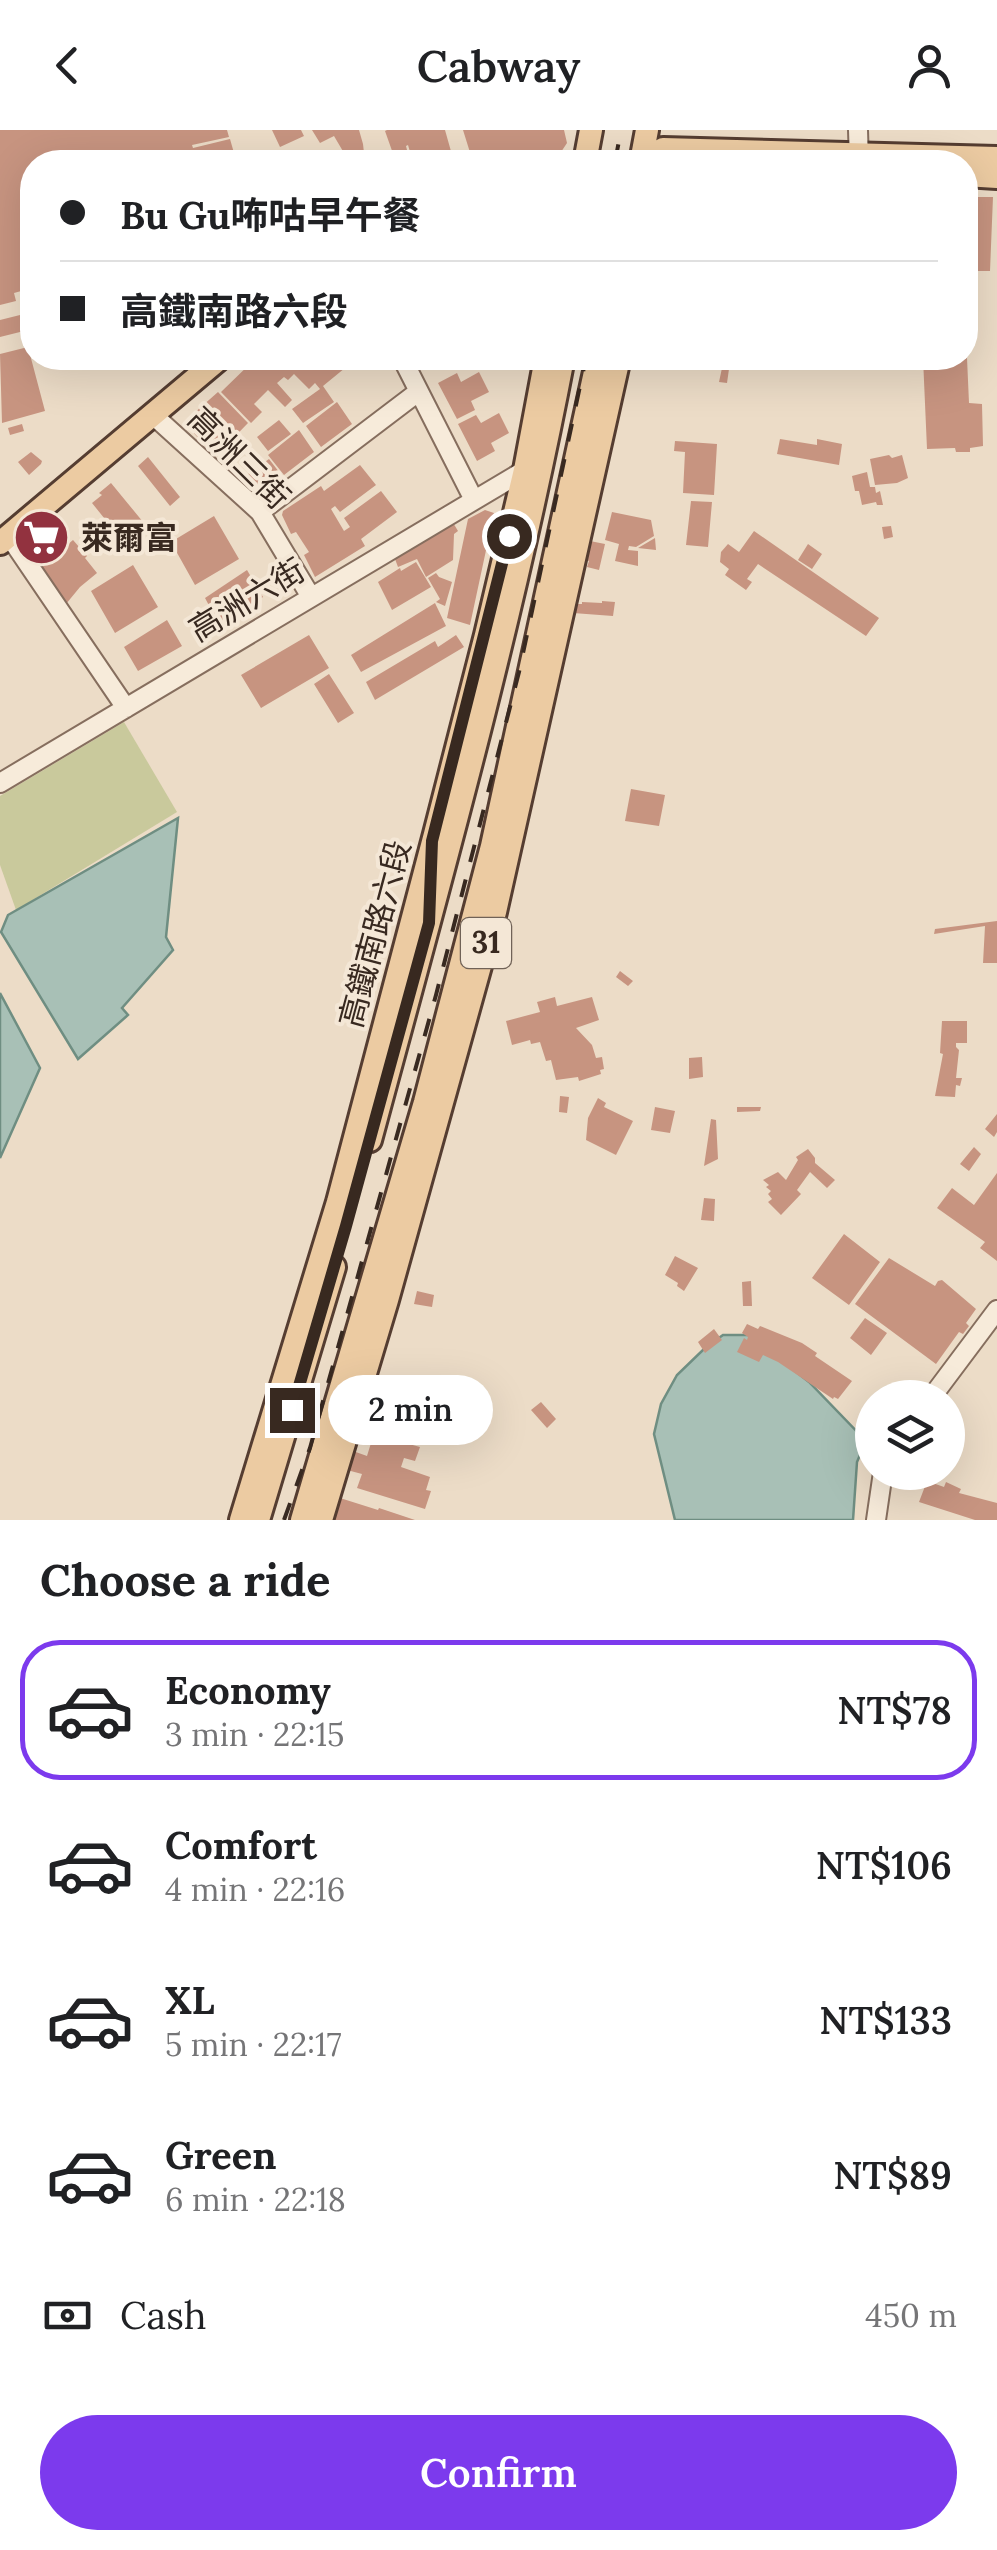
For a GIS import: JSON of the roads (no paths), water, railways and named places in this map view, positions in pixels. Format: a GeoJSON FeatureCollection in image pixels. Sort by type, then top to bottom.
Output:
{"type":"FeatureCollection","features":[{"type":"Feature","properties":{"kind":"main road"},"geometry":{"type":"LineString","coordinates":[[808,150],[859,149]]}},
{"type":"Feature","properties":{"kind":"main road"},"geometry":{"type":"LineString","coordinates":[[4,539],[206,370]]}},
{"type":"Feature","properties":{"kind":"main road","name":"高鐵南路六段"},"geometry":{"type":"LineString","coordinates":[[241,1520],[338,1202],[486,636],[544,370]]}},
{"type":"Feature","properties":{"kind":"main road","name":"高鐵南路六段"},"geometry":{"type":"LineString","coordinates":[[258,1520],[346,1226],[429,923],[540,480],[561,370]]}},
{"type":"Feature","properties":{"kind":"main road","name":"31"},"geometry":{"type":"LineString","coordinates":[[302,1520],[420,1120],[492,846],[595,370]]}},
{"type":"Feature","properties":{"kind":"main road","name":"31"},"geometry":{"type":"LineString","coordinates":[[320,1520],[392,1281],[495,912],[616,370]]}},
{"type":"Feature","properties":{"kind":"main road"},"geometry":{"type":"LineString","coordinates":[[429,923],[432,841]]}},
{"type":"Feature","properties":{"kind":"main road"},"geometry":{"type":"LineString","coordinates":[[492,846],[495,912]]}},
{"type":"Feature","properties":{"kind":"street"},"geometry":{"type":"LineString","coordinates":[[408,370],[474,500]]}},
{"type":"Feature","properties":{"kind":"street"},"geometry":{"type":"LineString","coordinates":[[260,512],[418,392]]}},
{"type":"Feature","properties":{"kind":"street","name":"高洲三街"},"geometry":{"type":"LineString","coordinates":[[153,415],[260,512],[310,597]]}},
{"type":"Feature","properties":{"kind":"street","name":"高洲六街"},"geometry":{"type":"LineString","coordinates":[[0,783],[525,470]]}},
{"type":"Feature","properties":{"kind":"street"},"geometry":{"type":"LineString","coordinates":[[4,539],[126,708]]}},
{"type":"Feature","properties":{"kind":"street"},"geometry":{"type":"LineString","coordinates":[[944,1380],[997,1310]]}},
{"type":"Feature","properties":{"kind":"street"},"geometry":{"type":"LineString","coordinates":[[876,1520],[880,1490]]}},
{"type":"Feature","properties":{"kind":"railway"},"geometry":{"type":"LineString","coordinates":[[617,150],[621,130]]}},
{"type":"Feature","properties":{"kind":"railway"},"geometry":{"type":"LineString","coordinates":[[284,1520],[310,1448],[436,995],[519,672],[583,370]]}},
{"type":"Feature","properties":{"kind":"place","name":"萊爾富"},"geometry":{"type":"Point","coordinates":[42,538]}}]}
